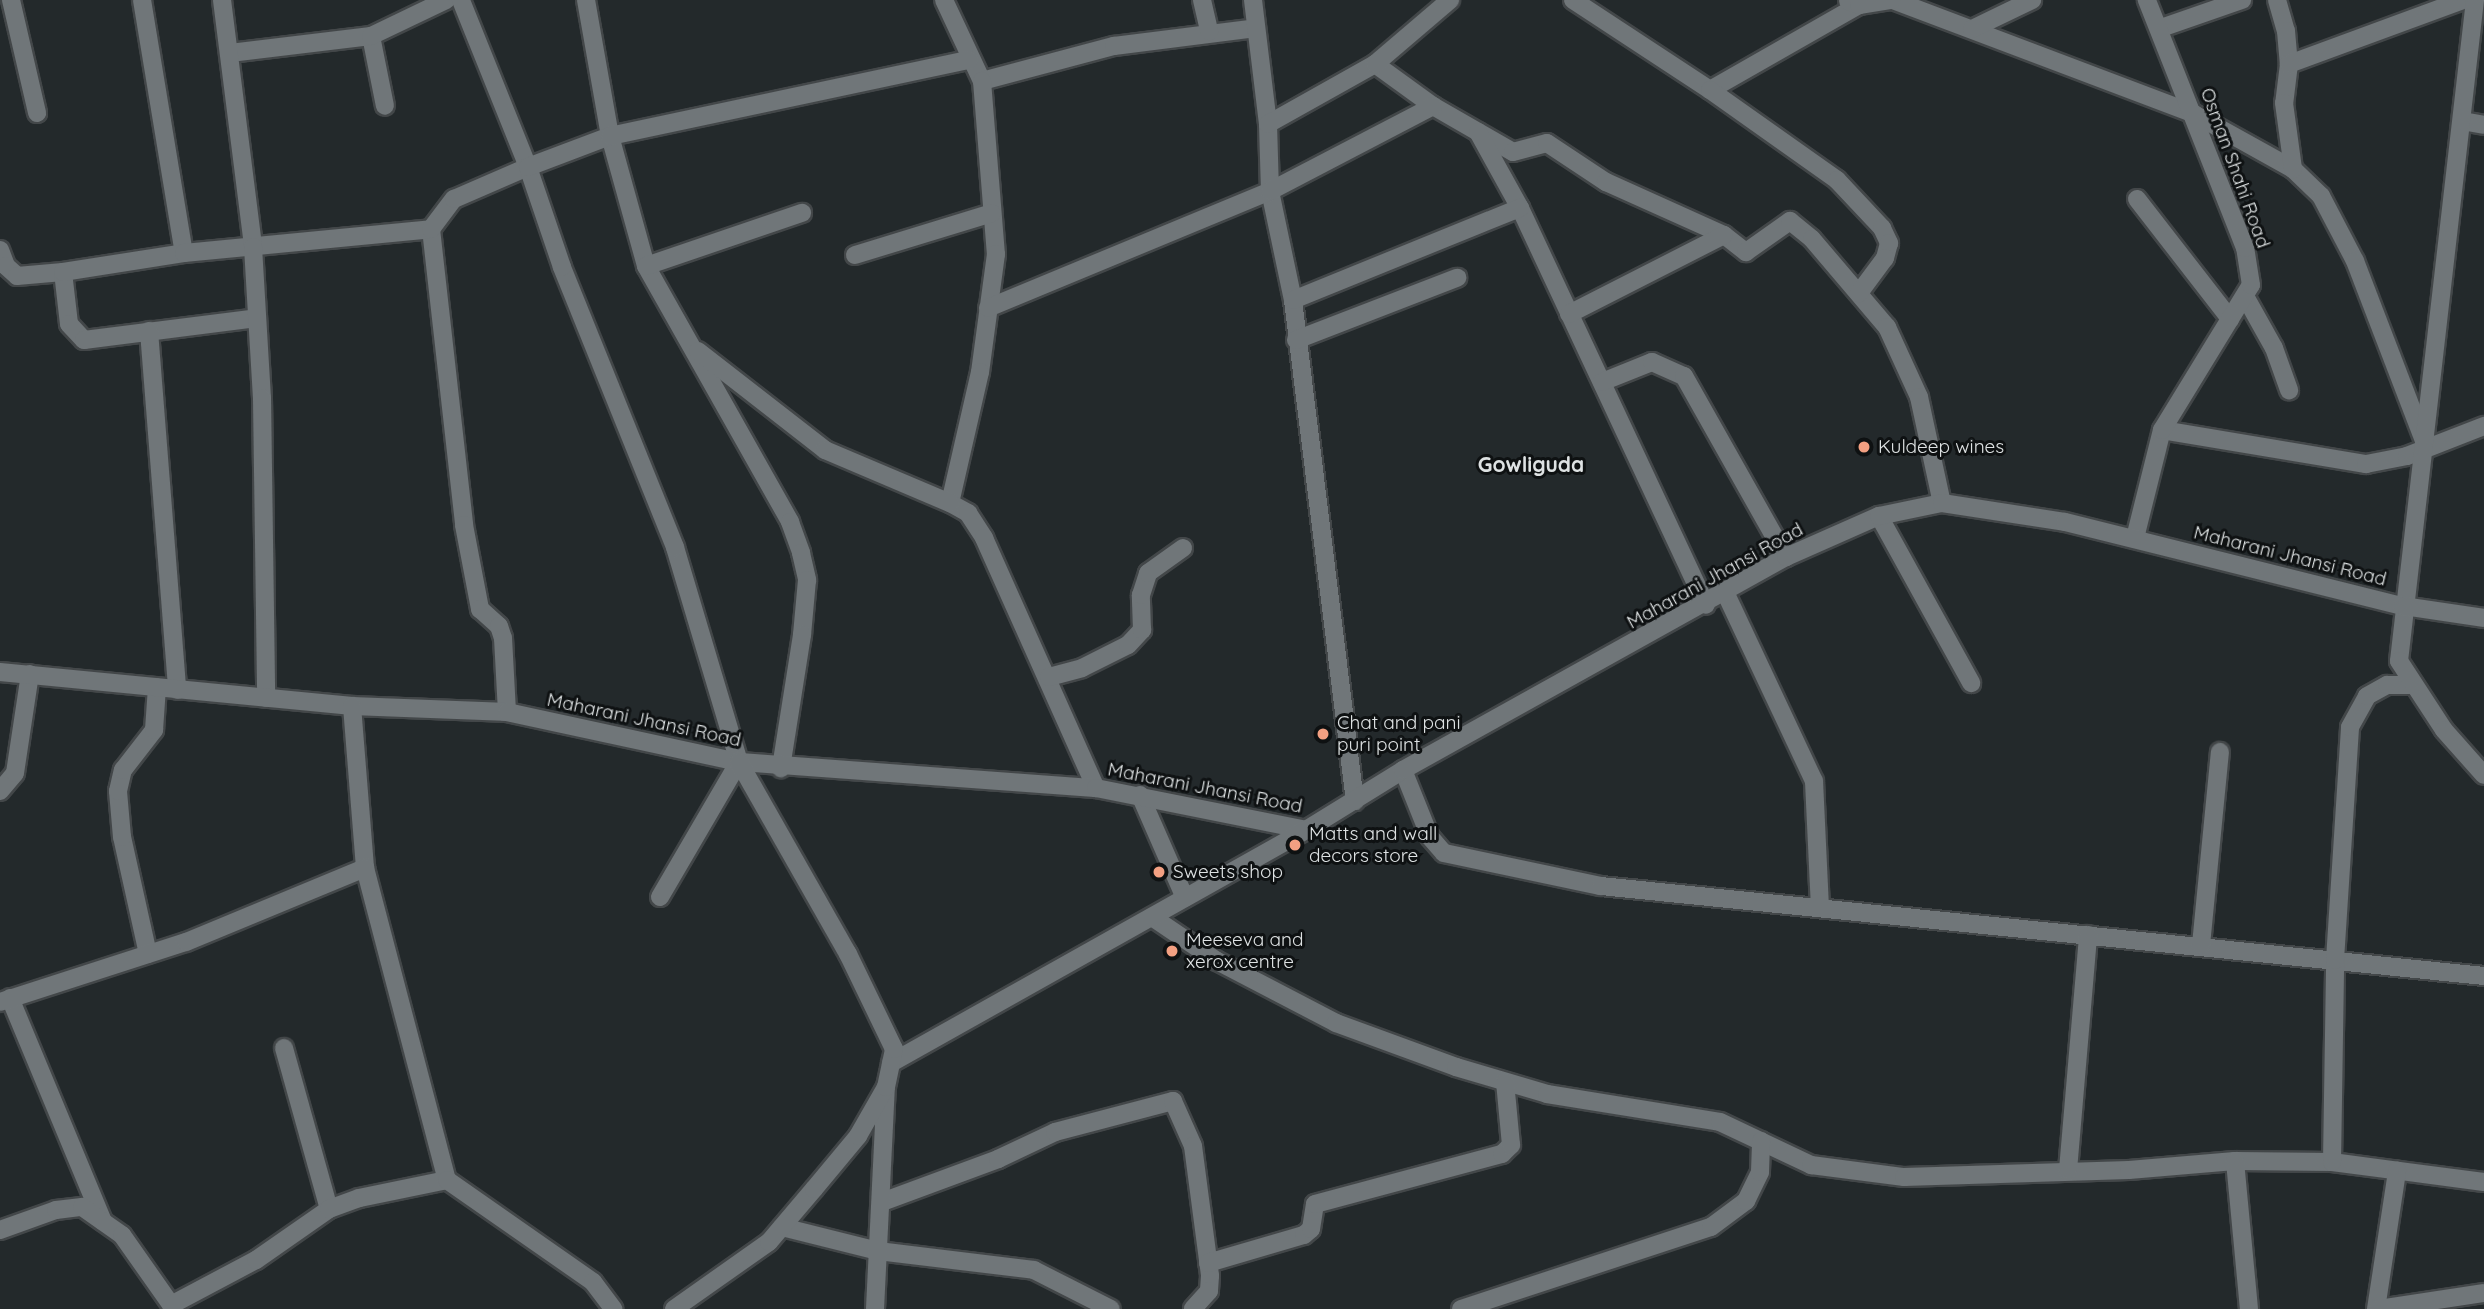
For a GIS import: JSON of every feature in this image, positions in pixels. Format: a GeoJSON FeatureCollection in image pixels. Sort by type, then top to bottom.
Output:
{"type":"FeatureCollection","features":[{"type":"Feature","properties":{"kind":"street"},"geometry":{"type":"LineString","coordinates":[[11,0],[37,113]]}},
{"type":"Feature","properties":{"kind":"street"},"geometry":{"type":"LineString","coordinates":[[142,0],[184,253]]}},
{"type":"Feature","properties":{"kind":"street"},"geometry":{"type":"LineString","coordinates":[[222,0],[253,247],[266,698]]}},
{"type":"Feature","properties":{"kind":"street"},"geometry":{"type":"LineString","coordinates":[[230,53],[372,36],[446,0]]}},
{"type":"Feature","properties":{"kind":"street"},"geometry":{"type":"LineString","coordinates":[[461,0],[528,167],[562,267],[676,547],[739,762],[848,954],[894,1049],[886,1087],[875,1309]]}},
{"type":"Feature","properties":{"kind":"street"},"geometry":{"type":"LineString","coordinates":[[586,0],[610,136],[646,266],[790,522],[802,553],[807,580],[802,635],[781,768]]}},
{"type":"Feature","properties":{"kind":"street"},"geometry":{"type":"LineString","coordinates":[[944,0],[969,60],[982,81],[996,254],[980,372],[950,503]]}},
{"type":"Feature","properties":{"kind":"street"},"geometry":{"type":"LineString","coordinates":[[1202,0],[1209,31]]}},
{"type":"Feature","properties":{"kind":"street"},"geometry":{"type":"LineString","coordinates":[[1252,0],[1268,124],[1270,191],[1293,300],[1355,801]]}},
{"type":"Feature","properties":{"kind":"street"},"geometry":{"type":"LineString","coordinates":[[1268,124],[1375,64],[1450,0]]}},
{"type":"Feature","properties":{"kind":"street"},"geometry":{"type":"LineString","coordinates":[[1573,0],[1710,90],[1837,180],[1882,228],[1889,243],[1885,258],[1859,293]]}},
{"type":"Feature","properties":{"kind":"street"},"geometry":{"type":"LineString","coordinates":[[1710,90],[1852,2],[1893,0],[2194,114],[2293,169],[2321,196],[2355,261],[2427,449]]}},
{"type":"Feature","properties":{"kind":"street"},"geometry":{"type":"LineString","coordinates":[[1972,29],[2032,0]]}},
{"type":"Feature","properties":{"kind":"street","name":"Osman Shahi Road"},"geometry":{"type":"LineString","coordinates":[[2147,0],[2161,28],[2245,248],[2251,285],[2246,298]]}},
{"type":"Feature","properties":{"kind":"street"},"geometry":{"type":"LineString","coordinates":[[2161,28],[2242,0]]}},
{"type":"Feature","properties":{"kind":"street"},"geometry":{"type":"LineString","coordinates":[[2277,0],[2289,65],[2284,103],[2293,169]]}},
{"type":"Feature","properties":{"kind":"street"},"geometry":{"type":"LineString","coordinates":[[2289,65],[2463,0]]}},
{"type":"Feature","properties":{"kind":"street"},"geometry":{"type":"LineString","coordinates":[[2475,0],[2427,449],[2403,606],[2399,661],[2412,685],[2484,775]]}},
{"type":"Feature","properties":{"kind":"street"},"geometry":{"type":"LineString","coordinates":[[982,81],[1114,47],[1209,31],[1256,28]]}},
{"type":"Feature","properties":{"kind":"street"},"geometry":{"type":"LineString","coordinates":[[372,36],[386,106]]}},
{"type":"Feature","properties":{"kind":"street"},"geometry":{"type":"LineString","coordinates":[[507,712],[503,638],[499,626],[480,609],[464,525],[431,229],[454,199],[610,136],[969,60]]}},
{"type":"Feature","properties":{"kind":"street"},"geometry":{"type":"LineString","coordinates":[[1375,64],[1433,106],[1513,152],[1547,143],[1606,182],[1724,235],[1746,252],[1790,221],[1812,239],[1887,327],[1919,397],[1942,503]]}},
{"type":"Feature","properties":{"kind":"street"},"geometry":{"type":"LineString","coordinates":[[988,308],[1270,191],[1433,106]]}},
{"type":"Feature","properties":{"kind":"street"},"geometry":{"type":"LineString","coordinates":[[2462,121],[2484,125]]}},
{"type":"Feature","properties":{"kind":"street"},"geometry":{"type":"LineString","coordinates":[[1476,129],[1520,208],[1706,605]]}},
{"type":"Feature","properties":{"kind":"street"},"geometry":{"type":"LineString","coordinates":[[2137,199],[2230,319]]}},
{"type":"Feature","properties":{"kind":"street"},"geometry":{"type":"LineString","coordinates":[[1293,300],[1520,208]]}},
{"type":"Feature","properties":{"kind":"street"},"geometry":{"type":"LineString","coordinates":[[646,266],[803,213]]}},
{"type":"Feature","properties":{"kind":"street"},"geometry":{"type":"LineString","coordinates":[[855,255],[992,213]]}},
{"type":"Feature","properties":{"kind":"street"},"geometry":{"type":"LineString","coordinates":[[0,250],[5,275],[29,278],[184,253],[431,229]]}},
{"type":"Feature","properties":{"kind":"street"},"geometry":{"type":"LineString","coordinates":[[1569,314],[1724,235]]}},
{"type":"Feature","properties":{"kind":"street"},"geometry":{"type":"LineString","coordinates":[[63,272],[69,324],[77,337],[91,340],[257,318]]}},
{"type":"Feature","properties":{"kind":"street"},"geometry":{"type":"LineString","coordinates":[[1296,340],[1457,278]]}},
{"type":"Feature","properties":{"kind":"street"},"geometry":{"type":"LineString","coordinates":[[2135,538],[2162,430],[2230,319],[2246,298],[2274,348],[2289,390]]}},
{"type":"Feature","properties":{"kind":"street"},"geometry":{"type":"LineString","coordinates":[[149,331],[177,690]]}},
{"type":"Feature","properties":{"kind":"street"},"geometry":{"type":"LineString","coordinates":[[692,347],[825,450],[968,513],[984,538],[1049,677],[1096,788]]}},
{"type":"Feature","properties":{"kind":"street"},"geometry":{"type":"LineString","coordinates":[[1602,382],[1652,362],[1684,376],[1786,557]]}},
{"type":"Feature","properties":{"kind":"street"},"geometry":{"type":"LineString","coordinates":[[2162,430],[2366,464],[2427,449],[2484,426]]}},
{"type":"Feature","properties":{"kind":"street","name":"Maharani Jhansi Road"},"geometry":{"type":"LineString","coordinates":[[0,672],[352,706],[507,712],[739,762],[781,768],[1096,788],[1306,830],[1403,770],[1706,605],[1786,557],[1879,516],[1942,503],[2066,522],[2403,606],[2484,618]]}},
{"type":"Feature","properties":{"kind":"street"},"geometry":{"type":"LineString","coordinates":[[1879,516],[1971,683]]}},
{"type":"Feature","properties":{"kind":"street"},"geometry":{"type":"LineString","coordinates":[[1049,677],[1082,668],[1128,645],[1142,630],[1141,595],[1148,573],[1183,548]]}},
{"type":"Feature","properties":{"kind":"street"},"geometry":{"type":"LineString","coordinates":[[1725,592],[1814,781],[1821,907]]}},
{"type":"Feature","properties":{"kind":"street"},"geometry":{"type":"LineString","coordinates":[[0,791],[15,773],[30,674]]}},
{"type":"Feature","properties":{"kind":"street"},"geometry":{"type":"LineString","coordinates":[[2332,1161],[2335,960],[2350,727],[2367,696],[2387,685],[2412,685]]}},
{"type":"Feature","properties":{"kind":"street"},"geometry":{"type":"LineString","coordinates":[[148,954],[122,837],[118,792],[123,770],[154,730],[157,687]]}},
{"type":"Feature","properties":{"kind":"street"},"geometry":{"type":"LineString","coordinates":[[352,706],[365,868],[447,1180],[593,1282],[613,1309]]}},
{"type":"Feature","properties":{"kind":"street"},"geometry":{"type":"LineString","coordinates":[[2201,945],[2220,752]]}},
{"type":"Feature","properties":{"kind":"street"},"geometry":{"type":"LineString","coordinates":[[660,897],[739,762]]}},
{"type":"Feature","properties":{"kind":"street"},"geometry":{"type":"LineString","coordinates":[[1403,770],[1430,837],[1444,853],[1601,886],[2201,945],[2484,976]]}},
{"type":"Feature","properties":{"kind":"street"},"geometry":{"type":"LineString","coordinates":[[1140,795],[1185,898]]}},
{"type":"Feature","properties":{"kind":"street"},"geometry":{"type":"LineString","coordinates":[[891,1063],[1306,830]]}},
{"type":"Feature","properties":{"kind":"street"},"geometry":{"type":"LineString","coordinates":[[103,1221],[5,1000],[148,954],[274,908],[365,868]]}},
{"type":"Feature","properties":{"kind":"street"},"geometry":{"type":"LineString","coordinates":[[1152,917],[1217,961],[1336,1023],[1505,1082],[1566,1099],[1720,1122],[1811,1165],[1904,1177],[2129,1170],[2235,1161],[2332,1161],[2484,1182]]}},
{"type":"Feature","properties":{"kind":"street"},"geometry":{"type":"LineString","coordinates":[[2068,1170],[2088,935]]}},
{"type":"Feature","properties":{"kind":"street"},"geometry":{"type":"LineString","coordinates":[[284,1048],[329,1209]]}},
{"type":"Feature","properties":{"kind":"street"},"geometry":{"type":"LineString","coordinates":[[1208,1264],[1304,1235],[1311,1229],[1315,1204],[1502,1154],[1511,1145],[1505,1082]]}},
{"type":"Feature","properties":{"kind":"street"},"geometry":{"type":"LineString","coordinates":[[674,1309],[769,1242],[858,1136],[886,1087]]}},
{"type":"Feature","properties":{"kind":"street"},"geometry":{"type":"LineString","coordinates":[[882,1202],[998,1159],[1055,1132],[1173,1101],[1193,1146],[1208,1264],[1209,1291],[1193,1309]]}},
{"type":"Feature","properties":{"kind":"street"},"geometry":{"type":"LineString","coordinates":[[1461,1309],[1711,1227],[1746,1201],[1760,1172],[1761,1141]]}},
{"type":"Feature","properties":{"kind":"street"},"geometry":{"type":"LineString","coordinates":[[2235,1161],[2249,1309]]}},
{"type":"Feature","properties":{"kind":"street"},"geometry":{"type":"LineString","coordinates":[[2397,1171],[2377,1309],[2484,1293]]}},
{"type":"Feature","properties":{"kind":"street"},"geometry":{"type":"LineString","coordinates":[[0,1230],[56,1210],[82,1208],[122,1236],[173,1307],[256,1260],[329,1209],[370,1195],[447,1180]]}},
{"type":"Feature","properties":{"kind":"street"},"geometry":{"type":"LineString","coordinates":[[782,1227],[878,1251],[1034,1270],[1111,1309]]}},
{"type":"Feature","properties":{"kind":"place","name":"Kuldeep wines"},"geometry":{"type":"Point","coordinates":[1864,447]}},
{"type":"Feature","properties":{"kind":"place","name":"Chat and pani puri point"},"geometry":{"type":"Point","coordinates":[1323,734]}},
{"type":"Feature","properties":{"kind":"place","name":"Matts and wall decors store"},"geometry":{"type":"Point","coordinates":[1295,845]}},
{"type":"Feature","properties":{"kind":"place","name":"Sweets shop"},"geometry":{"type":"Point","coordinates":[1159,872]}},
{"type":"Feature","properties":{"kind":"place","name":"Meeseva and xerox centre"},"geometry":{"type":"Point","coordinates":[1172,951]}},
{"type":"Feature","properties":{"kind":"district","name":"Gowliguda"},"geometry":{"type":"Point","coordinates":[1531,464]}}]}
